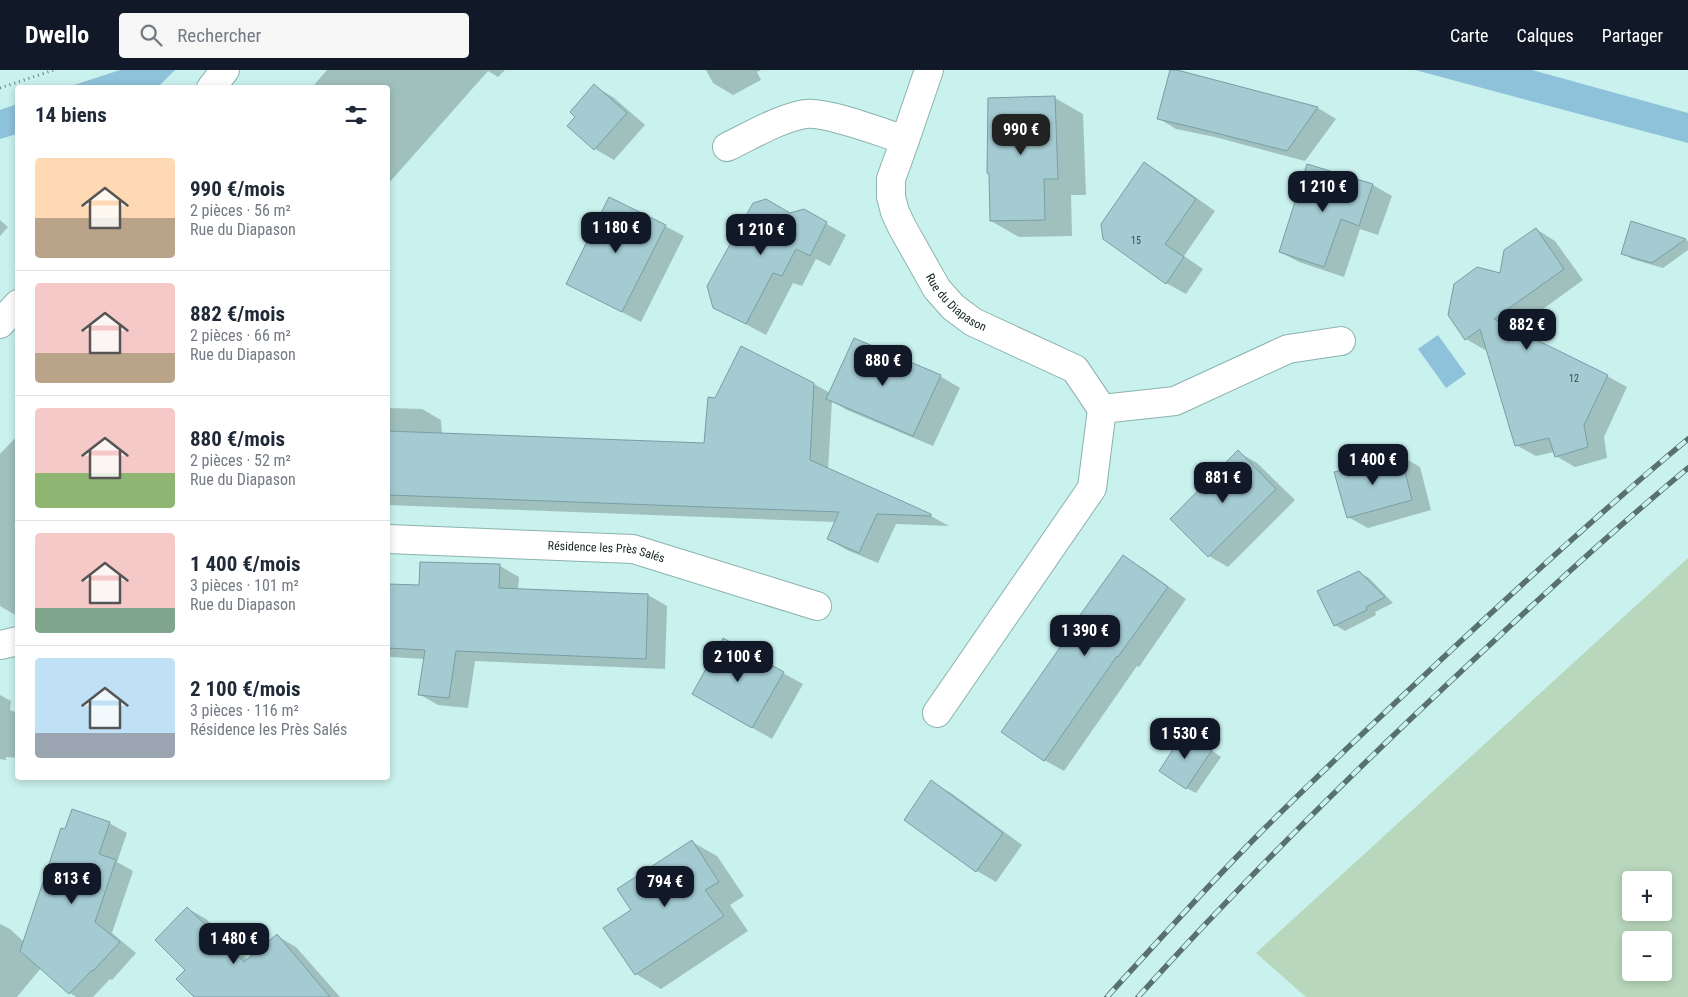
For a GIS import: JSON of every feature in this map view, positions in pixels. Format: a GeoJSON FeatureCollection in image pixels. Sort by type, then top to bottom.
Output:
{"type":"FeatureCollection","features":[{"type":"Feature","properties":{"kind":"street"},"geometry":{"type":"LineString","coordinates":[[213,85],[225,70]]}},
{"type":"Feature","properties":{"kind":"street","name":"Rue du Diapason"},"geometry":{"type":"LineString","coordinates":[[929,70],[891,179],[891,197],[902,227],[937,289],[953,307],[973,322],[1075,369],[1102,409]]}},
{"type":"Feature","properties":{"kind":"street"},"geometry":{"type":"LineString","coordinates":[[727,147],[786,120],[807,114],[828,116],[905,140]]}},
{"type":"Feature","properties":{"kind":"street"},"geometry":{"type":"LineString","coordinates":[[0,324],[15,307]]}},
{"type":"Feature","properties":{"kind":"street"},"geometry":{"type":"LineString","coordinates":[[937,713],[1092,488],[1102,409],[1175,401],[1288,349],[1342,341]]}},
{"type":"Feature","properties":{"kind":"street","name":"Résidence les Près Salés"},"geometry":{"type":"LineString","coordinates":[[390,539],[633,549],[817,606]]}},
{"type":"Feature","properties":{"kind":"street"},"geometry":{"type":"LineString","coordinates":[[0,645],[15,642]]}},
{"type":"Feature","properties":{"kind":"path"},"geometry":{"type":"LineString","coordinates":[[0,88],[54,70]]}},
{"type":"Feature","properties":{"kind":"green space"},"geometry":{"type":"Polygon","coordinates":[[[1688,558],[1688,997],[1306,997],[1256,953],[1688,558]]]}},
{"type":"Feature","properties":{"kind":"water"},"geometry":{"type":"Polygon","coordinates":[[[120,70],[175,70],[160,85],[74,85],[120,70]]]}},
{"type":"Feature","properties":{"kind":"water"},"geometry":{"type":"Polygon","coordinates":[[[1415,70],[1532,70],[1688,113],[1688,143],[1415,70]]]}},
{"type":"Feature","properties":{"kind":"water"},"geometry":{"type":"Polygon","coordinates":[[[15,105],[15,135],[0,139],[0,110],[15,105]]]}},
{"type":"Feature","properties":{"kind":"water"},"geometry":{"type":"Polygon","coordinates":[[[1438,335],[1466,374],[1446,388],[1418,349],[1438,335]]]}},
{"type":"Feature","properties":{"kind":"building"},"geometry":{"type":"Polygon","coordinates":[[[1170,70],[1177,70],[1318,107],[1287,151],[1157,119],[1170,70]]]}},
{"type":"Feature","properties":{"kind":"building"},"geometry":{"type":"Polygon","coordinates":[[[594,84],[627,113],[594,150],[567,126],[575,117],[570,112],[594,84]]]}},
{"type":"Feature","properties":{"kind":"building"},"geometry":{"type":"Polygon","coordinates":[[[1055,96],[1058,179],[1044,179],[1045,220],[990,221],[989,174],[987,173],[988,98],[1055,96]]]}},
{"type":"Feature","properties":{"kind":"building"},"geometry":{"type":"Polygon","coordinates":[[[1144,162],[1196,199],[1165,244],[1184,257],[1166,284],[1103,239],[1101,224],[1144,162]]]}},
{"type":"Feature","properties":{"kind":"building"},"geometry":{"type":"Polygon","coordinates":[[[1307,164],[1373,184],[1359,226],[1341,219],[1324,267],[1279,252],[1307,164]]]}},
{"type":"Feature","properties":{"kind":"building"},"geometry":{"type":"Polygon","coordinates":[[[609,197],[666,225],[622,312],[566,284],[609,197]]]}},
{"type":"Feature","properties":{"kind":"building"},"geometry":{"type":"Polygon","coordinates":[[[766,199],[790,213],[804,209],[827,222],[810,256],[796,249],[782,276],[773,273],[746,324],[713,308],[707,286],[753,203],[766,199]]]}},
{"type":"Feature","properties":{"kind":"building"},"geometry":{"type":"Polygon","coordinates":[[[1631,221],[1686,239],[1652,263],[1621,254],[1631,221]]]}},
{"type":"Feature","properties":{"kind":"building"},"geometry":{"type":"Polygon","coordinates":[[[1536,228],[1564,269],[1494,319],[1608,375],[1584,425],[1588,447],[1555,457],[1549,438],[1515,446],[1480,329],[1465,340],[1448,315],[1454,284],[1477,267],[1500,273],[1504,250],[1536,228]]]}},
{"type":"Feature","properties":{"kind":"building"},"geometry":{"type":"Polygon","coordinates":[[[854,338],[941,375],[913,436],[826,399],[854,338]]]}},
{"type":"Feature","properties":{"kind":"building"},"geometry":{"type":"Polygon","coordinates":[[[741,346],[814,383],[810,460],[931,514],[931,516],[877,514],[859,553],[827,539],[839,512],[390,495],[390,431],[704,443],[708,397],[715,398],[741,346]]]}},
{"type":"Feature","properties":{"kind":"building"},"geometry":{"type":"Polygon","coordinates":[[[1238,450],[1276,489],[1208,557],[1170,519],[1238,450]]]}},
{"type":"Feature","properties":{"kind":"building"},"geometry":{"type":"Polygon","coordinates":[[[1401,455],[1412,500],[1347,518],[1334,472],[1401,455]]]}},
{"type":"Feature","properties":{"kind":"building"},"geometry":{"type":"Polygon","coordinates":[[[1123,555],[1168,587],[1044,761],[1001,732],[1123,555]]]}},
{"type":"Feature","properties":{"kind":"building"},"geometry":{"type":"Polygon","coordinates":[[[420,562],[500,564],[499,588],[648,594],[646,659],[456,651],[449,698],[418,695],[425,650],[390,648],[390,584],[419,585],[420,562]]]}},
{"type":"Feature","properties":{"kind":"building"},"geometry":{"type":"Polygon","coordinates":[[[1359,571],[1385,597],[1366,607],[1367,610],[1334,626],[1317,591],[1359,571]]]}},
{"type":"Feature","properties":{"kind":"building"},"geometry":{"type":"Polygon","coordinates":[[[723,638],[784,672],[752,728],[692,694],[723,638]]]}},
{"type":"Feature","properties":{"kind":"building"},"geometry":{"type":"Polygon","coordinates":[[[1185,731],[1212,750],[1186,789],[1159,771],[1185,731]]]}},
{"type":"Feature","properties":{"kind":"building"},"geometry":{"type":"Polygon","coordinates":[[[931,780],[1003,833],[976,872],[904,820],[931,780]]]}},
{"type":"Feature","properties":{"kind":"building"},"geometry":{"type":"Polygon","coordinates":[[[72,809],[110,822],[99,854],[116,860],[95,922],[120,942],[69,994],[20,951],[61,828],[65,829],[72,809]]]}},
{"type":"Feature","properties":{"kind":"building"},"geometry":{"type":"Polygon","coordinates":[[[692,840],[719,882],[705,890],[724,916],[635,975],[603,928],[631,910],[617,889],[692,840]]]}},
{"type":"Feature","properties":{"kind":"building"},"geometry":{"type":"Polygon","coordinates":[[[187,907],[244,962],[277,934],[330,997],[194,997],[176,979],[185,970],[155,940],[187,907]]]}},
{"type":"Feature","properties":{"kind":"railway"},"geometry":{"type":"LineString","coordinates":[[1107,997],[1224,870],[1326,769],[1524,582],[1688,439]]}},
{"type":"Feature","properties":{"kind":"railway"},"geometry":{"type":"LineString","coordinates":[[1138,997],[1258,869],[1383,745],[1576,565],[1688,468]]}}]}
